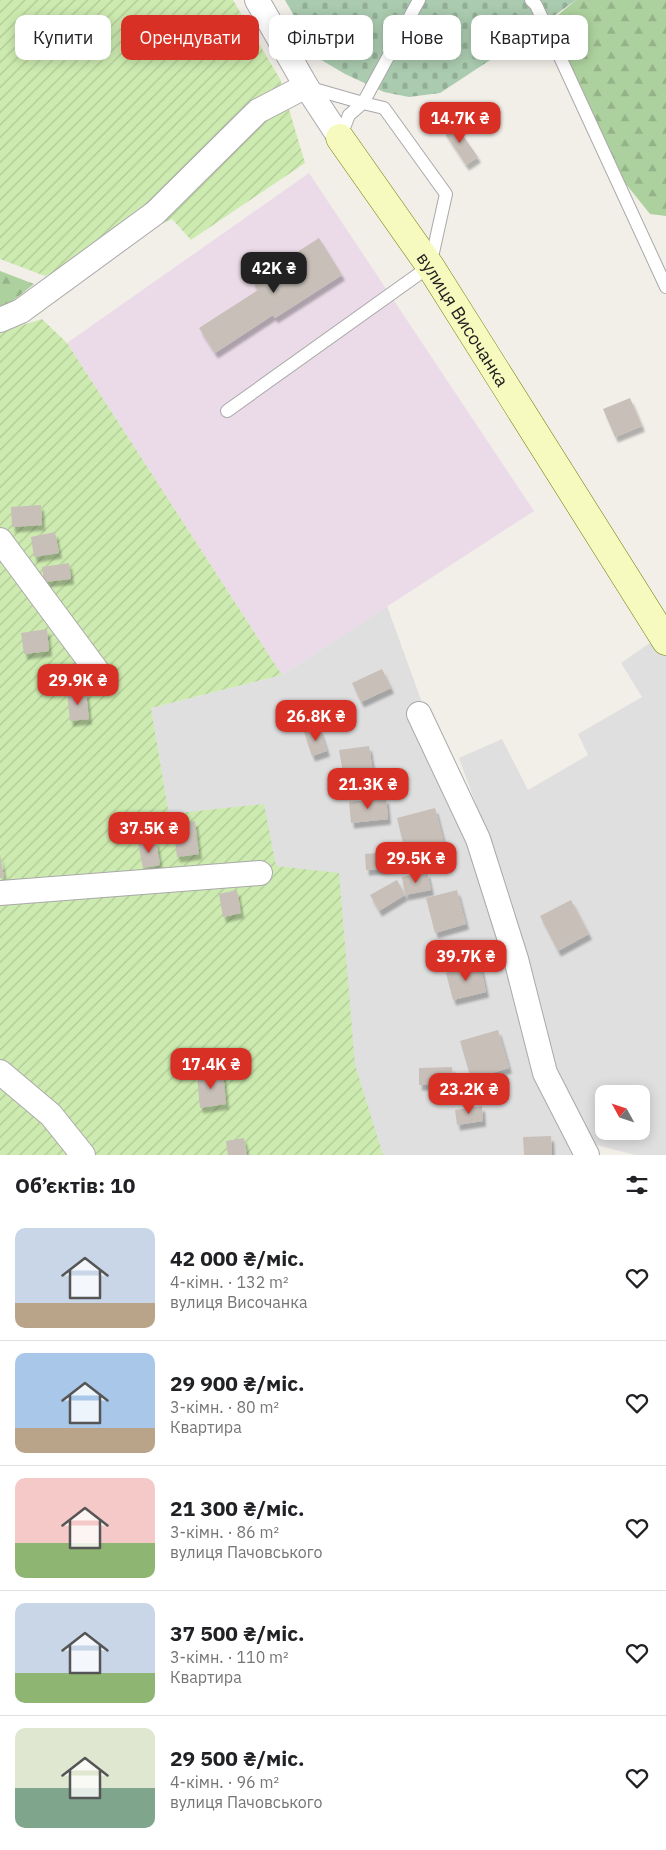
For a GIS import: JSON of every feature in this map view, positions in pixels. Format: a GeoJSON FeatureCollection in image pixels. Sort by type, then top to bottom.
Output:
{"type":"FeatureCollection","features":[{"type":"Feature","properties":{"kind":"street","name":"вулиця Височанка"},"geometry":{"type":"LineString","coordinates":[[257,0],[306,86],[340,138],[430,266],[666,641]]}},
{"type":"Feature","properties":{"kind":"street"},"geometry":{"type":"LineString","coordinates":[[0,320],[21,311],[155,213],[258,111],[306,86]]}},
{"type":"Feature","properties":{"kind":"street"},"geometry":{"type":"LineString","coordinates":[[0,540],[100,675]]}},
{"type":"Feature","properties":{"kind":"street"},"geometry":{"type":"LineString","coordinates":[[419,714],[478,839],[516,959],[545,1073],[587,1155]]}},
{"type":"Feature","properties":{"kind":"street"},"geometry":{"type":"LineString","coordinates":[[0,893],[260,873]]}},
{"type":"Feature","properties":{"kind":"street"},"geometry":{"type":"LineString","coordinates":[[0,1072],[51,1115],[83,1155]]}},
{"type":"Feature","properties":{"kind":"lane"},"geometry":{"type":"LineString","coordinates":[[340,138],[349,115],[362,103],[419,0]]}},
{"type":"Feature","properties":{"kind":"lane"},"geometry":{"type":"LineString","coordinates":[[532,0],[536,5],[666,287]]}},
{"type":"Feature","properties":{"kind":"lane"},"geometry":{"type":"LineString","coordinates":[[227,411],[430,266],[446,194],[384,108],[306,86]]}},
{"type":"Feature","properties":{"kind":"shaded area"},"geometry":{"type":"Polygon","coordinates":[[[309,173],[534,511],[282,675],[67,343],[309,173]]]}},
{"type":"Feature","properties":{"kind":"shaded area"},"geometry":{"type":"Polygon","coordinates":[[[387,606],[466,824],[580,1155],[0,1155],[0,915],[169,814],[151,708],[282,675],[387,606]]]}},
{"type":"Feature","properties":{"kind":"shaded area"},"geometry":{"type":"Polygon","coordinates":[[[657,638],[666,651],[666,1155],[635,1155],[589,1143],[555,1072],[494,854],[459,758],[502,739],[528,790],[588,755],[578,734],[642,697],[621,663],[657,638]]]}},
{"type":"Feature","properties":{"kind":"green space"},"geometry":{"type":"Polygon","coordinates":[[[0,0],[233,0],[242,15],[121,15],[121,60],[259,60],[259,44],[280,79],[305,163],[191,240],[172,219],[45,276],[0,259],[0,0]]]}},
{"type":"Feature","properties":{"kind":"green space"},"geometry":{"type":"Polygon","coordinates":[[[285,0],[576,0],[555,15],[471,15],[471,60],[490,60],[440,93],[409,97],[384,92],[345,74],[321,60],[373,60],[373,15],[294,15],[285,0]]]}},
{"type":"Feature","properties":{"kind":"green space"},"geometry":{"type":"Polygon","coordinates":[[[576,0],[666,0],[666,216],[650,214],[625,183],[566,60],[588,60],[588,15],[558,15],[576,0]]]}},
{"type":"Feature","properties":{"kind":"green space"},"geometry":{"type":"Polygon","coordinates":[[[0,271],[34,284],[0,311],[0,271]]]}},
{"type":"Feature","properties":{"kind":"green space"},"geometry":{"type":"Polygon","coordinates":[[[42,319],[67,343],[282,675],[151,708],[169,814],[264,804],[276,866],[339,873],[355,1065],[383,1155],[0,1155],[0,332],[42,319]]]}},
{"type":"Feature","properties":{"kind":"building"},"geometry":{"type":"Polygon","coordinates":[[[454,123],[478,157],[466,165],[443,130],[454,123]]]}},
{"type":"Feature","properties":{"kind":"building"},"geometry":{"type":"Polygon","coordinates":[[[319,238],[342,275],[275,318],[273,315],[215,353],[199,328],[258,290],[252,281],[319,238]]]}},
{"type":"Feature","properties":{"kind":"building"},"geometry":{"type":"Polygon","coordinates":[[[630,398],[642,426],[615,437],[603,409],[630,398]]]}},
{"type":"Feature","properties":{"kind":"building"},"geometry":{"type":"Polygon","coordinates":[[[41,505],[42,525],[12,527],[11,507],[41,505]]]}},
{"type":"Feature","properties":{"kind":"building"},"geometry":{"type":"Polygon","coordinates":[[[55,532],[59,553],[34,557],[31,537],[55,532]]]}},
{"type":"Feature","properties":{"kind":"building"},"geometry":{"type":"Polygon","coordinates":[[[69,563],[71,579],[44,582],[42,567],[69,563]]]}},
{"type":"Feature","properties":{"kind":"building"},"geometry":{"type":"Polygon","coordinates":[[[47,629],[49,651],[24,654],[21,633],[47,629]]]}},
{"type":"Feature","properties":{"kind":"building"},"geometry":{"type":"Polygon","coordinates":[[[382,669],[391,688],[361,702],[352,683],[382,669]]]}},
{"type":"Feature","properties":{"kind":"building"},"geometry":{"type":"Polygon","coordinates":[[[86,691],[89,719],[70,721],[67,693],[86,691]]]}},
{"type":"Feature","properties":{"kind":"building"},"geometry":{"type":"Polygon","coordinates":[[[319,727],[327,751],[312,756],[304,732],[319,727]]]}},
{"type":"Feature","properties":{"kind":"building"},"geometry":{"type":"Polygon","coordinates":[[[369,746],[375,785],[346,790],[339,750],[369,746]]]}},
{"type":"Feature","properties":{"kind":"building"},"geometry":{"type":"Polygon","coordinates":[[[386,798],[388,819],[351,823],[349,802],[386,798]]]}},
{"type":"Feature","properties":{"kind":"building"},"geometry":{"type":"Polygon","coordinates":[[[435,808],[445,847],[406,856],[397,818],[435,808]]]}},
{"type":"Feature","properties":{"kind":"building"},"geometry":{"type":"Polygon","coordinates":[[[195,821],[199,854],[177,857],[173,824],[195,821]]]}},
{"type":"Feature","properties":{"kind":"building"},"geometry":{"type":"Polygon","coordinates":[[[156,840],[160,865],[143,868],[138,843],[156,840]]]}},
{"type":"Feature","properties":{"kind":"building"},"geometry":{"type":"Polygon","coordinates":[[[391,852],[392,868],[366,870],[365,854],[391,852]]]}},
{"type":"Feature","properties":{"kind":"building"},"geometry":{"type":"Polygon","coordinates":[[[0,854],[4,878],[0,878],[0,854]]]}},
{"type":"Feature","properties":{"kind":"building"},"geometry":{"type":"Polygon","coordinates":[[[427,872],[431,890],[405,895],[402,877],[427,872]]]}},
{"type":"Feature","properties":{"kind":"building"},"geometry":{"type":"Polygon","coordinates":[[[397,880],[405,895],[379,911],[370,895],[397,880]]]}},
{"type":"Feature","properties":{"kind":"building"},"geometry":{"type":"Polygon","coordinates":[[[237,890],[241,913],[223,917],[219,894],[237,890]]]}},
{"type":"Feature","properties":{"kind":"building"},"geometry":{"type":"Polygon","coordinates":[[[457,890],[466,924],[435,933],[426,898],[457,890]]]}},
{"type":"Feature","properties":{"kind":"building"},"geometry":{"type":"Polygon","coordinates":[[[571,900],[589,934],[558,951],[540,916],[571,900]]]}},
{"type":"Feature","properties":{"kind":"building"},"geometry":{"type":"Polygon","coordinates":[[[480,964],[486,992],[453,1000],[446,973],[480,964]]]}},
{"type":"Feature","properties":{"kind":"building"},"geometry":{"type":"Polygon","coordinates":[[[498,1030],[509,1068],[471,1079],[460,1041],[498,1030]]]}},
{"type":"Feature","properties":{"kind":"building"},"geometry":{"type":"Polygon","coordinates":[[[452,1067],[453,1084],[419,1085],[419,1068],[452,1067]]]}},
{"type":"Feature","properties":{"kind":"building"},"geometry":{"type":"Polygon","coordinates":[[[223,1072],[226,1104],[200,1108],[197,1075],[223,1072]]]}},
{"type":"Feature","properties":{"kind":"building"},"geometry":{"type":"Polygon","coordinates":[[[482,1106],[483,1121],[457,1125],[455,1110],[482,1106]]]}},
{"type":"Feature","properties":{"kind":"building"},"geometry":{"type":"Polygon","coordinates":[[[551,1136],[552,1155],[524,1155],[523,1137],[551,1136]]]}},
{"type":"Feature","properties":{"kind":"building"},"geometry":{"type":"Polygon","coordinates":[[[244,1138],[247,1155],[228,1155],[226,1141],[244,1138]]]}}]}
